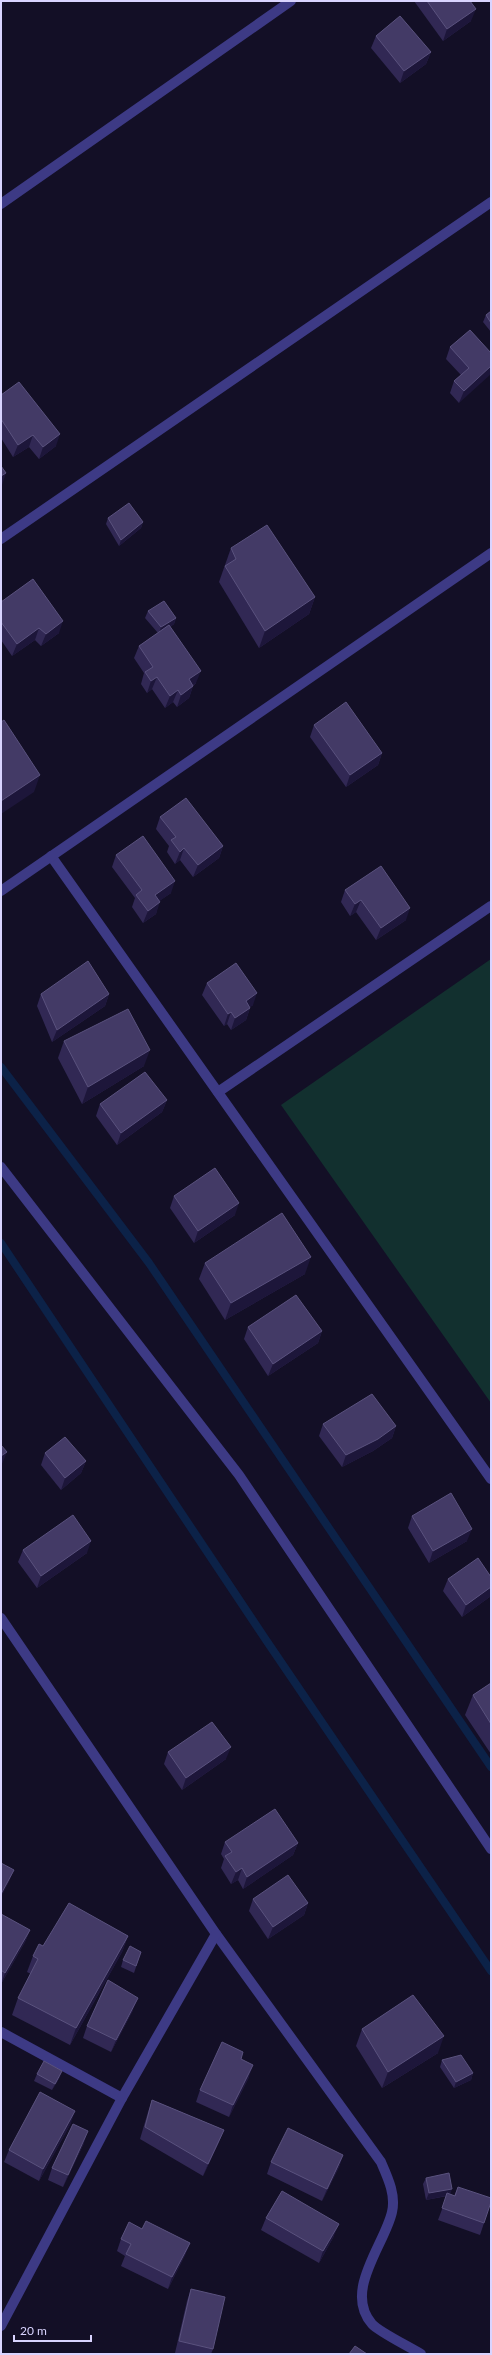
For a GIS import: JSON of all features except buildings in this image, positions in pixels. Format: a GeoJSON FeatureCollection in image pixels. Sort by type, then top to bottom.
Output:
{"type":"FeatureCollection","features":[{"type":"Feature","properties":{"kind":"street"},"geometry":{"type":"LineString","coordinates":[[1,204],[292,1]]}},
{"type":"Feature","properties":{"kind":"street"},"geometry":{"type":"LineString","coordinates":[[1,540],[491,202]]}},
{"type":"Feature","properties":{"kind":"street"},"geometry":{"type":"LineString","coordinates":[[1,892],[491,553]]}},
{"type":"Feature","properties":{"kind":"street"},"geometry":{"type":"LineString","coordinates":[[51,856],[491,1479]]}},
{"type":"Feature","properties":{"kind":"street"},"geometry":{"type":"LineString","coordinates":[[218,1092],[491,906]]}},
{"type":"Feature","properties":{"kind":"street"},"geometry":{"type":"LineString","coordinates":[[1,1167],[239,1475],[491,1849]]}},
{"type":"Feature","properties":{"kind":"street"},"geometry":{"type":"LineString","coordinates":[[1,1618],[216,1934],[381,2162],[392,2186],[392,2212],[368,2267],[363,2287],[362,2304],[372,2324],[421,2354]]}},
{"type":"Feature","properties":{"kind":"street"},"geometry":{"type":"LineString","coordinates":[[1,2326],[122,2098],[216,1934]]}},
{"type":"Feature","properties":{"kind":"street"},"geometry":{"type":"LineString","coordinates":[[1,2032],[122,2098]]}},
{"type":"Feature","properties":{"kind":"green space"},"geometry":{"type":"Polygon","coordinates":[[[491,959],[491,1403],[281,1105],[491,959]]]}},
{"type":"Feature","properties":{"kind":"waterway"},"geometry":{"type":"LineString","coordinates":[[1,1067],[149,1263],[491,1767]]}},
{"type":"Feature","properties":{"kind":"waterway"},"geometry":{"type":"LineString","coordinates":[[1,1243],[266,1640],[491,1971]]}}]}
